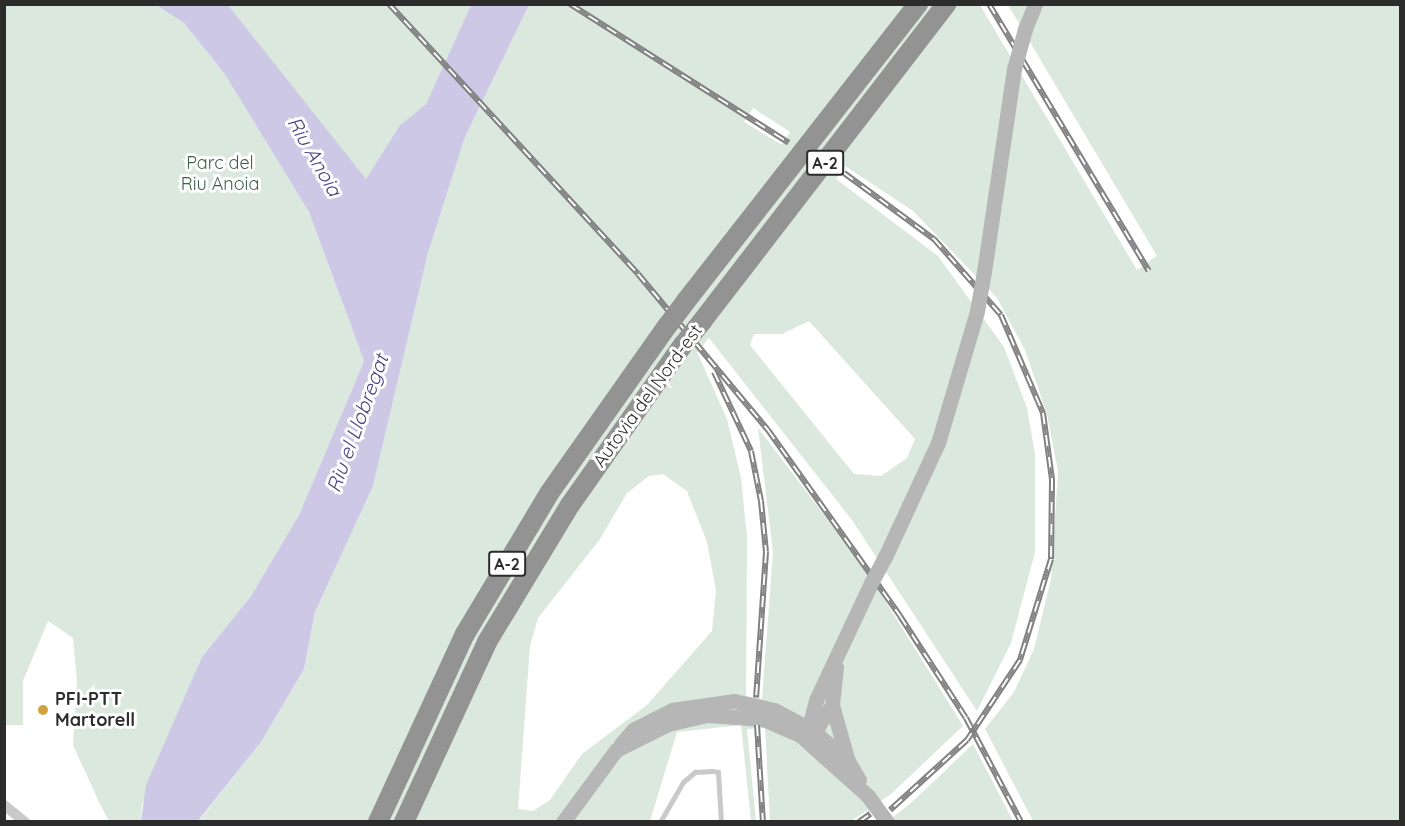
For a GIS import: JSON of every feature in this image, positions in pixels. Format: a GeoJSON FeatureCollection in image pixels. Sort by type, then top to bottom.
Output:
{"type":"FeatureCollection","features":[{"type":"Feature","properties":{"kind":"highway","name":"Autovia del Nord-est"},"geometry":{"type":"LineString","coordinates":[[378,822],[465,634],[550,492],[686,301],[918,4]]}},
{"type":"Feature","properties":{"kind":"highway","name":"Autovia del Nord-est"},"geometry":{"type":"LineString","coordinates":[[404,822],[487,642],[570,505],[683,345],[946,4]]}},
{"type":"Feature","properties":{"kind":"main road"},"geometry":{"type":"LineString","coordinates":[[868,796],[829,757],[812,730],[816,700],[837,660],[938,443],[977,310],[1014,69],[1025,29],[1035,4]]}},
{"type":"Feature","properties":{"kind":"main road"},"geometry":{"type":"LineString","coordinates":[[837,660],[832,705],[848,761],[868,796],[887,822]]}},
{"type":"Feature","properties":{"kind":"main road"},"geometry":{"type":"LineString","coordinates":[[786,715],[816,700]]}},
{"type":"Feature","properties":{"kind":"main road"},"geometry":{"type":"LineString","coordinates":[[563,822],[616,750],[657,716],[697,703],[734,701],[786,715],[812,730],[848,761]]}},
{"type":"Feature","properties":{"kind":"main road"},"geometry":{"type":"LineString","coordinates":[[812,730],[832,705]]}},
{"type":"Feature","properties":{"kind":"main road"},"geometry":{"type":"LineString","coordinates":[[616,750],[668,724],[740,709],[812,730]]}},
{"type":"Feature","properties":{"kind":"main road"},"geometry":{"type":"LineString","coordinates":[[720,714],[773,722],[829,757]]}},
{"type":"Feature","properties":{"kind":"street"},"geometry":{"type":"LineString","coordinates":[[4,805],[25,822]]}},
{"type":"Feature","properties":{"kind":"lane"},"geometry":{"type":"LineString","coordinates":[[660,822],[683,782],[695,772],[712,771],[718,772],[721,822]]}},
{"type":"Feature","properties":{"kind":"green space","name":"Parc del Riu Anoia"},"geometry":{"type":"Polygon","coordinates":[[[4,5],[156,5],[184,23],[224,73],[309,212],[364,361],[299,515],[251,596],[202,657],[142,805],[141,821],[109,821],[99,802],[73,745],[77,681],[73,638],[48,621],[23,681],[23,725],[5,725],[4,5]]]}},
{"type":"Feature","properties":{"kind":"green space"},"geometry":{"type":"Polygon","coordinates":[[[228,5],[471,5],[426,104],[400,125],[366,180],[228,5]]]}},
{"type":"Feature","properties":{"kind":"green space"},"geometry":{"type":"Polygon","coordinates":[[[529,5],[980,5],[1137,270],[1157,256],[1008,5],[1400,5],[1400,821],[1033,821],[985,729],[1014,692],[1034,649],[1051,579],[1058,472],[1047,414],[1025,350],[997,298],[913,211],[845,166],[836,179],[938,256],[1004,347],[1027,408],[1035,455],[1035,552],[1011,643],[977,711],[852,520],[709,338],[697,352],[727,419],[741,478],[747,537],[746,696],[762,699],[773,552],[758,428],[866,570],[963,726],[891,794],[851,821],[770,821],[765,728],[747,729],[756,821],[751,821],[741,725],[677,732],[650,821],[198,822],[261,742],[304,669],[315,612],[373,486],[428,253],[465,137],[529,5]],[[753,108],[744,122],[782,145],[790,132],[753,108]],[[809,321],[782,334],[754,334],[750,345],[854,474],[881,476],[907,458],[915,439],[809,321]],[[663,474],[649,476],[627,493],[600,539],[538,618],[530,646],[518,809],[533,811],[550,800],[582,754],[647,705],[712,631],[716,590],[707,542],[687,491],[663,474]]]}},
{"type":"Feature","properties":{"kind":"green space"},"geometry":{"type":"Polygon","coordinates":[[[973,744],[1013,821],[887,822],[911,803],[973,744]]]}},
{"type":"Feature","properties":{"kind":"water"},"geometry":{"type":"Polygon","coordinates":[[[156,5],[228,5],[366,179],[400,125],[426,104],[471,5],[529,5],[465,137],[428,253],[373,486],[315,612],[304,669],[261,742],[198,821],[141,821],[146,785],[202,657],[251,596],[299,515],[364,361],[309,212],[224,73],[184,23],[156,5]]]}},
{"type":"Feature","properties":{"kind":"railway"},"geometry":{"type":"LineString","coordinates":[[389,4],[638,274],[768,430],[900,616],[966,718],[1021,822]]}},
{"type":"Feature","properties":{"kind":"railway"},"geometry":{"type":"LineString","coordinates":[[570,4],[789,143]]}},
{"type":"Feature","properties":{"kind":"railway"},"geometry":{"type":"LineString","coordinates":[[989,4],[1149,271]]}},
{"type":"Feature","properties":{"kind":"railway"},"geometry":{"type":"LineString","coordinates":[[844,173],[934,239],[1001,315],[1043,413],[1052,480],[1051,559],[1020,660],[967,740],[890,810]]}},
{"type":"Feature","properties":{"kind":"railway"},"geometry":{"type":"LineString","coordinates":[[714,372],[751,451],[761,501],[766,552],[756,698]]}},
{"type":"Feature","properties":{"kind":"railway"},"geometry":{"type":"LineString","coordinates":[[757,725],[763,822]]}},
{"type":"Feature","properties":{"kind":"railway"},"geometry":{"type":"LineString","coordinates":[[859,822],[870,814]]}},
{"type":"Feature","properties":{"kind":"place","name":"PFI-PTT Martorell"},"geometry":{"type":"Point","coordinates":[43,710]}},
{"type":"Feature","properties":{"kind":"water label","name":"Riu Anoia"},"geometry":{"type":"Point","coordinates":[315,156]}},
{"type":"Feature","properties":{"kind":"water label","name":"Riu el Llobregat"},"geometry":{"type":"Point","coordinates":[357,423]}}]}
